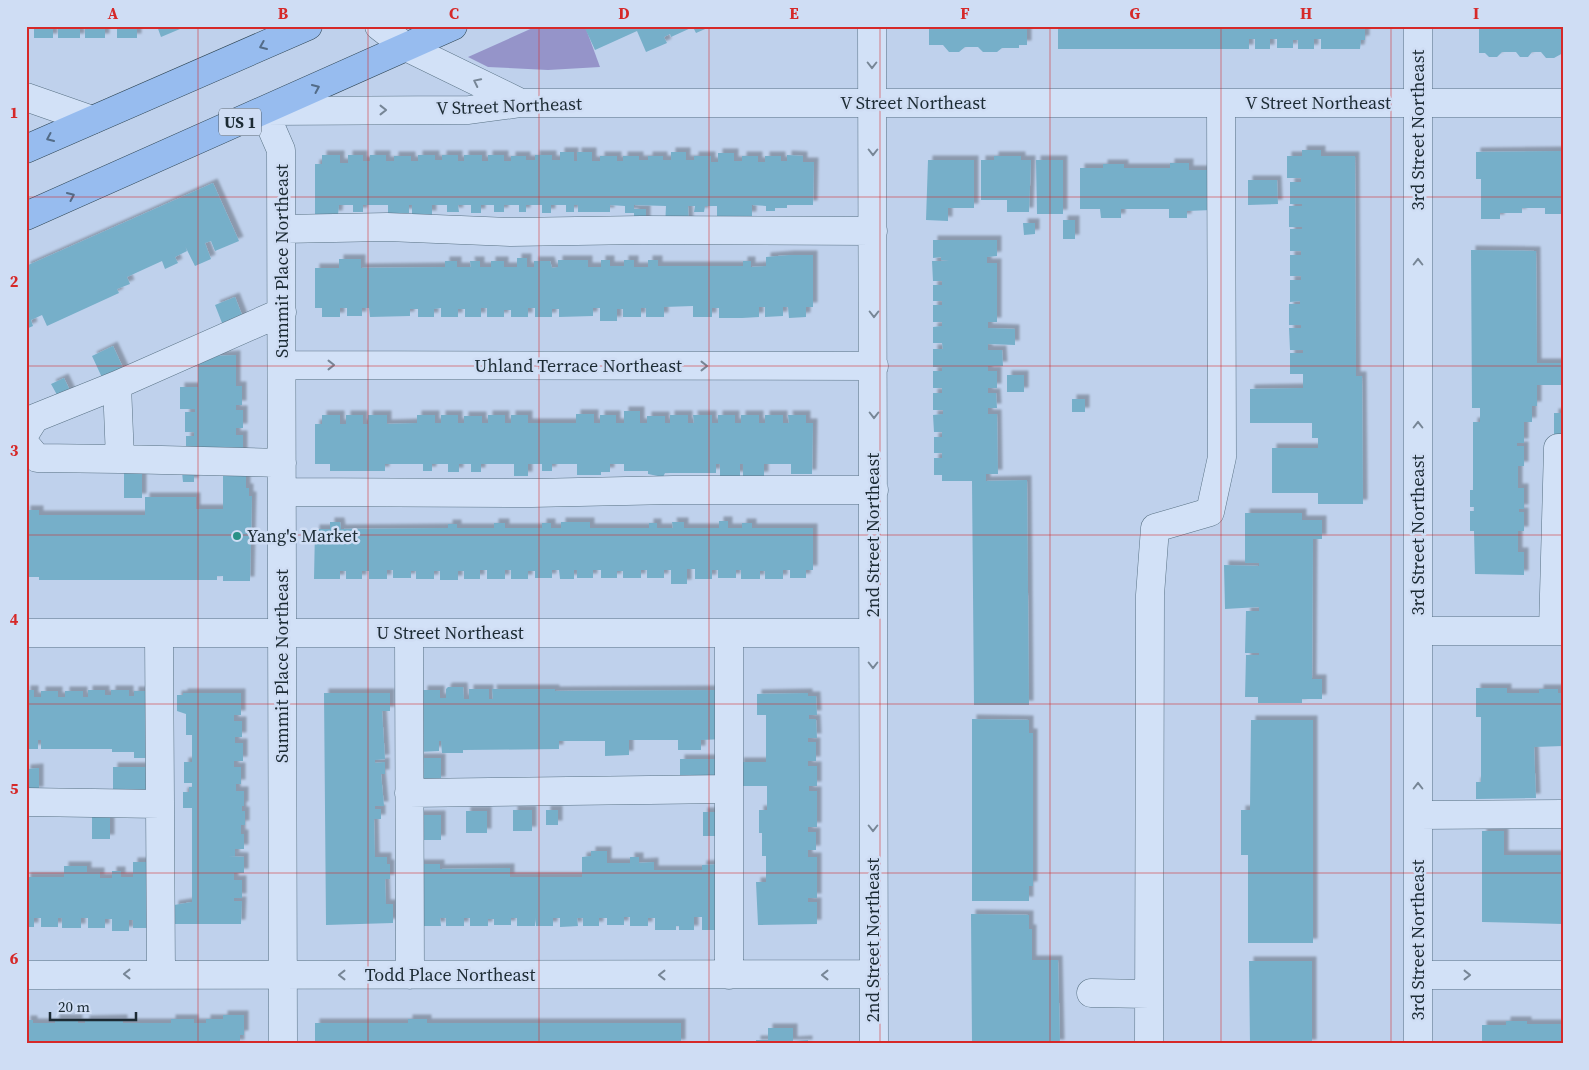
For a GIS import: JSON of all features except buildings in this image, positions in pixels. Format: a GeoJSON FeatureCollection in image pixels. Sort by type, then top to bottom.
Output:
{"type":"FeatureCollection","features":[{"type":"Feature","properties":{"kind":"main road"},"geometry":{"type":"LineString","coordinates":[[26,149],[308,26]]}},
{"type":"Feature","properties":{"kind":"main road","name":"US 1"},"geometry":{"type":"LineString","coordinates":[[26,216],[453,26]]}},
{"type":"Feature","properties":{"kind":"street"},"geometry":{"type":"LineString","coordinates":[[379,26],[406,47],[521,103]]}},
{"type":"Feature","properties":{"kind":"street","name":"2nd Street Northeast"},"geometry":{"type":"LineString","coordinates":[[872,26],[874,1044]]}},
{"type":"Feature","properties":{"kind":"street","name":"3rd Street Northeast"},"geometry":{"type":"LineString","coordinates":[[1418,26],[1418,1044]]}},
{"type":"Feature","properties":{"kind":"street"},"geometry":{"type":"LineString","coordinates":[[26,97],[92,120]]}},
{"type":"Feature","properties":{"kind":"street","name":"V Street Northeast"},"geometry":{"type":"LineString","coordinates":[[264,111],[469,110],[521,103],[1563,103]]}},
{"type":"Feature","properties":{"kind":"street"},"geometry":{"type":"LineString","coordinates":[[1149,1044],[1150,594],[1155,528],[1210,512],[1222,457],[1221,103]]}},
{"type":"Feature","properties":{"kind":"street","name":"Summit Place Northeast"},"geometry":{"type":"LineString","coordinates":[[264,111],[281,150],[282,1044]]}},
{"type":"Feature","properties":{"kind":"street"},"geometry":{"type":"LineString","coordinates":[[282,229],[387,228],[511,232],[642,230],[873,231]]}},
{"type":"Feature","properties":{"kind":"street"},"geometry":{"type":"LineString","coordinates":[[26,432],[35,418],[117,385],[282,312]]}},
{"type":"Feature","properties":{"kind":"street","name":"Uhland Terrace Northeast"},"geometry":{"type":"LineString","coordinates":[[282,365],[874,366]]}},
{"type":"Feature","properties":{"kind":"street"},"geometry":{"type":"LineString","coordinates":[[117,385],[120,460]]}},
{"type":"Feature","properties":{"kind":"street"},"geometry":{"type":"LineString","coordinates":[[26,445],[37,458],[282,463]]}},
{"type":"Feature","properties":{"kind":"street"},"geometry":{"type":"LineString","coordinates":[[1418,631],[1558,631],[1558,448],[1563,448]]}},
{"type":"Feature","properties":{"kind":"street"},"geometry":{"type":"LineString","coordinates":[[282,492],[532,493],[673,490],[874,490]]}},
{"type":"Feature","properties":{"kind":"street","name":"U Street Northeast"},"geometry":{"type":"LineString","coordinates":[[26,633],[873,633]]}},
{"type":"Feature","properties":{"kind":"street"},"geometry":{"type":"LineString","coordinates":[[159,633],[161,974]]}},
{"type":"Feature","properties":{"kind":"street"},"geometry":{"type":"LineString","coordinates":[[409,633],[410,975]]}},
{"type":"Feature","properties":{"kind":"street"},"geometry":{"type":"LineString","coordinates":[[729,633],[729,975]]}},
{"type":"Feature","properties":{"kind":"street"},"geometry":{"type":"LineString","coordinates":[[409,793],[729,789]]}},
{"type":"Feature","properties":{"kind":"street"},"geometry":{"type":"LineString","coordinates":[[26,802],[160,804]]}},
{"type":"Feature","properties":{"kind":"street"},"geometry":{"type":"LineString","coordinates":[[1419,815],[1563,814]]}},
{"type":"Feature","properties":{"kind":"street","name":"Todd Place Northeast"},"geometry":{"type":"LineString","coordinates":[[26,975],[874,974]]}},
{"type":"Feature","properties":{"kind":"street"},"geometry":{"type":"LineString","coordinates":[[1418,975],[1563,975]]}},
{"type":"Feature","properties":{"kind":"street"},"geometry":{"type":"LineString","coordinates":[[1091,994],[1149,994]]}},
{"type":"Feature","properties":{"kind":"shaded area"},"geometry":{"type":"Polygon","coordinates":[[[537,26],[585,26],[600,67],[548,70],[488,67],[468,57],[537,26]]]}},
{"type":"Feature","properties":{"kind":"place","name":"Yang's Market"},"geometry":{"type":"Point","coordinates":[237,536]}}]}
